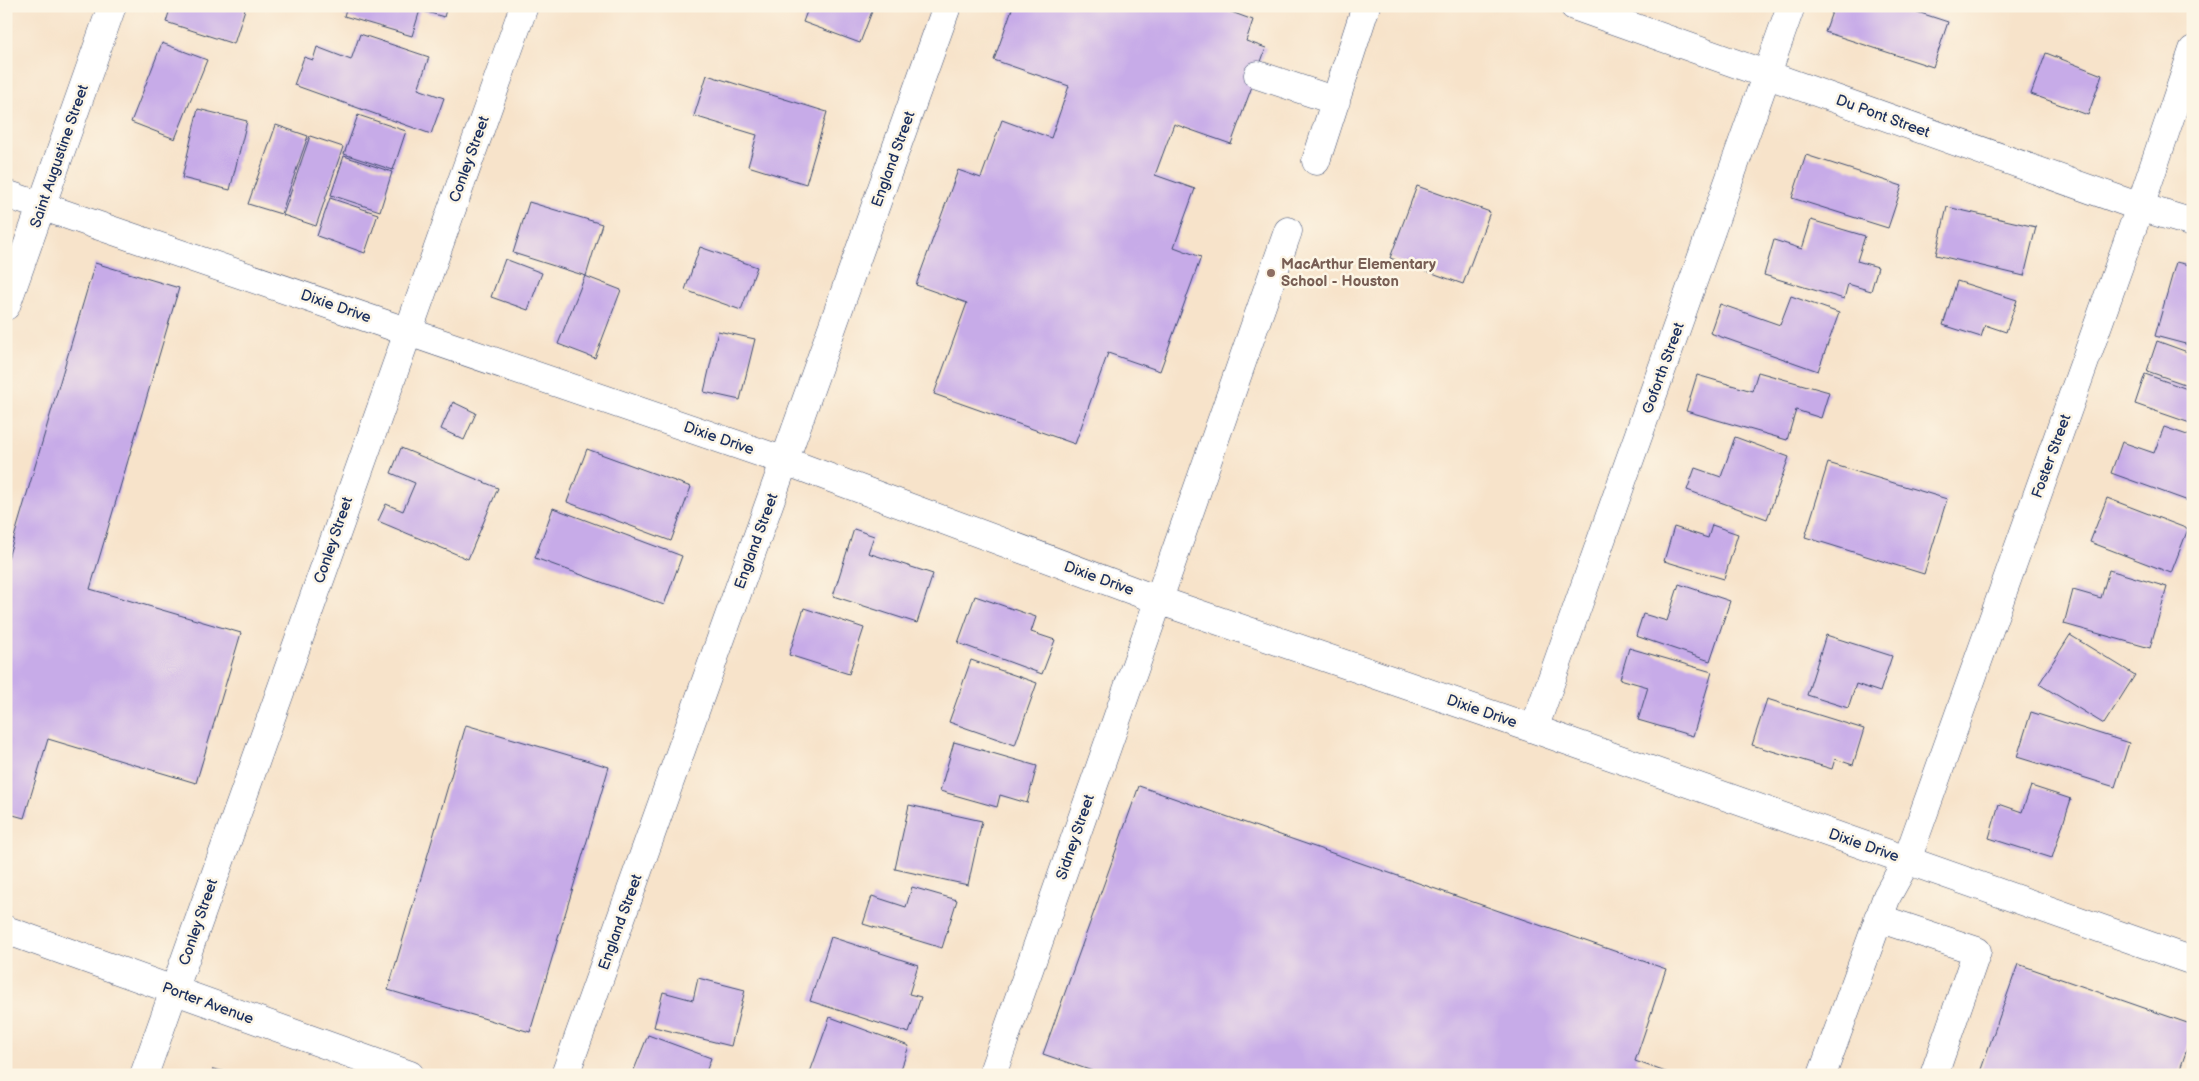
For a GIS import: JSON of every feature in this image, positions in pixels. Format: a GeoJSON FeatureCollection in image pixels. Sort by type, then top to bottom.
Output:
{"type":"FeatureCollection","features":[{"type":"Feature","properties":{"kind":"street","name":"Saint Augustine Street"},"geometry":{"type":"LineString","coordinates":[[6,306],[112,6]]}},
{"type":"Feature","properties":{"kind":"street","name":"Conley Street"},"geometry":{"type":"LineString","coordinates":[[144,1075],[524,6]]}},
{"type":"Feature","properties":{"kind":"street","name":"England Street"},"geometry":{"type":"LineString","coordinates":[[565,1075],[947,6]]}},
{"type":"Feature","properties":{"kind":"street"},"geometry":{"type":"LineString","coordinates":[[1316,161],[1366,6]]}},
{"type":"Feature","properties":{"kind":"street","name":"Du Pont Street"},"geometry":{"type":"LineString","coordinates":[[1574,6],[2140,207],[2193,223]]}},
{"type":"Feature","properties":{"kind":"street","name":"Goforth Street"},"geometry":{"type":"LineString","coordinates":[[1534,729],[1791,6]]}},
{"type":"Feature","properties":{"kind":"street","name":"Foster Street"},"geometry":{"type":"LineString","coordinates":[[1822,1075],[1878,918],[1887,896],[1907,860],[2140,207],[2193,50]]}},
{"type":"Feature","properties":{"kind":"street"},"geometry":{"type":"LineString","coordinates":[[1258,75],[1336,101]]}},
{"type":"Feature","properties":{"kind":"street","name":"Dixie Drive"},"geometry":{"type":"LineString","coordinates":[[6,194],[785,461],[1158,600],[1534,729],[2193,960]]}},
{"type":"Feature","properties":{"kind":"street","name":"Sidney Street"},"geometry":{"type":"LineString","coordinates":[[992,1075],[1288,231]]}},
{"type":"Feature","properties":{"kind":"street"},"geometry":{"type":"LineString","coordinates":[[1878,918],[1977,951],[1934,1075]]}},
{"type":"Feature","properties":{"kind":"street","name":"Porter Avenue"},"geometry":{"type":"LineString","coordinates":[[6,930],[410,1075]]}},
{"type":"Feature","properties":{"kind":"building"},"geometry":{"type":"Polygon","coordinates":[[[171,6],[246,6],[234,44],[166,22],[171,6]]]}},
{"type":"Feature","properties":{"kind":"building"},"geometry":{"type":"Polygon","coordinates":[[[347,6],[447,6],[444,17],[420,10],[412,36],[344,16],[347,6]]]}},
{"type":"Feature","properties":{"kind":"building"},"geometry":{"type":"Polygon","coordinates":[[[809,6],[874,6],[860,43],[803,22],[809,6]]]}},
{"type":"Feature","properties":{"kind":"building"},"geometry":{"type":"Polygon","coordinates":[[[1013,6],[1215,6],[1253,20],[1246,41],[1266,48],[1231,144],[1174,124],[1155,175],[1195,189],[1174,247],[1201,257],[1160,371],[1108,353],[1075,444],[934,394],[967,303],[916,285],[958,170],[981,178],[1002,120],[1051,138],[1069,86],[994,60],[1013,6]]]}},
{"type":"Feature","properties":{"kind":"building"},"geometry":{"type":"Polygon","coordinates":[[[1834,6],[1899,6],[1948,22],[1933,67],[1825,32],[1834,6]]]}},
{"type":"Feature","properties":{"kind":"building"},"geometry":{"type":"Polygon","coordinates":[[[360,34],[429,57],[418,89],[444,98],[431,134],[294,85],[304,57],[313,60],[317,47],[351,60],[360,34]]]}},
{"type":"Feature","properties":{"kind":"building"},"geometry":{"type":"Polygon","coordinates":[[[162,43],[207,60],[175,139],[131,122],[162,43]]]}},
{"type":"Feature","properties":{"kind":"building"},"geometry":{"type":"Polygon","coordinates":[[[2046,53],[2102,75],[2088,115],[2031,94],[2046,53]]]}},
{"type":"Feature","properties":{"kind":"building"},"geometry":{"type":"Polygon","coordinates":[[[707,75],[827,112],[806,184],[748,166],[757,135],[694,116],[707,75]]]}},
{"type":"Feature","properties":{"kind":"building"},"geometry":{"type":"Polygon","coordinates":[[[198,109],[247,121],[230,190],[182,178],[198,109]]]}},
{"type":"Feature","properties":{"kind":"building"},"geometry":{"type":"Polygon","coordinates":[[[358,115],[406,131],[393,170],[344,154],[358,115]]]}},
{"type":"Feature","properties":{"kind":"building"},"geometry":{"type":"Polygon","coordinates":[[[276,125],[308,136],[281,214],[248,204],[276,125]]]}},
{"type":"Feature","properties":{"kind":"building"},"geometry":{"type":"Polygon","coordinates":[[[310,136],[343,147],[316,226],[283,215],[310,136]]]}},
{"type":"Feature","properties":{"kind":"building"},"geometry":{"type":"Polygon","coordinates":[[[1806,155],[1902,186],[1888,228],[1792,198],[1806,155]]]}},
{"type":"Feature","properties":{"kind":"building"},"geometry":{"type":"Polygon","coordinates":[[[344,156],[392,172],[380,211],[331,195],[344,156]]]}},
{"type":"Feature","properties":{"kind":"building"},"geometry":{"type":"Polygon","coordinates":[[[1417,186],[1490,212],[1463,284],[1390,258],[1417,186]]]}},
{"type":"Feature","properties":{"kind":"building"},"geometry":{"type":"Polygon","coordinates":[[[330,198],[378,214],[365,253],[317,236],[330,198]]]}},
{"type":"Feature","properties":{"kind":"building"},"geometry":{"type":"Polygon","coordinates":[[[529,202],[602,224],[586,276],[513,253],[529,202]]]}},
{"type":"Feature","properties":{"kind":"building"},"geometry":{"type":"Polygon","coordinates":[[[1947,207],[2036,227],[2024,276],[1936,255],[1947,207]]]}},
{"type":"Feature","properties":{"kind":"building"},"geometry":{"type":"Polygon","coordinates":[[[1811,220],[1865,236],[1857,261],[1878,267],[1871,291],[1848,284],[1844,299],[1764,275],[1774,240],[1802,249],[1811,220]]]}},
{"type":"Feature","properties":{"kind":"building"},"geometry":{"type":"Polygon","coordinates":[[[700,247],[757,267],[741,310],[685,290],[700,247]]]}},
{"type":"Feature","properties":{"kind":"building"},"geometry":{"type":"Polygon","coordinates":[[[505,259],[542,273],[528,310],[491,297],[505,259]]]}},
{"type":"Feature","properties":{"kind":"building"},"geometry":{"type":"Polygon","coordinates":[[[2176,262],[2193,266],[2193,346],[2155,336],[2176,262]]]}},
{"type":"Feature","properties":{"kind":"building"},"geometry":{"type":"Polygon","coordinates":[[[95,263],[179,288],[90,589],[241,633],[196,783],[48,739],[24,818],[6,813],[6,558],[8,558],[95,263]]]}},
{"type":"Feature","properties":{"kind":"building"},"geometry":{"type":"Polygon","coordinates":[[[585,276],[621,290],[595,358],[558,344],[585,276]]]}},
{"type":"Feature","properties":{"kind":"building"},"geometry":{"type":"Polygon","coordinates":[[[1957,281],[2017,300],[2006,332],[1985,325],[1981,337],[1943,325],[1957,281]]]}},
{"type":"Feature","properties":{"kind":"building"},"geometry":{"type":"Polygon","coordinates":[[[1791,296],[1839,313],[1818,371],[1710,333],[1720,304],[1780,325],[1791,296]]]}},
{"type":"Feature","properties":{"kind":"building"},"geometry":{"type":"Polygon","coordinates":[[[718,331],[755,339],[740,400],[704,392],[718,331]]]}},
{"type":"Feature","properties":{"kind":"building"},"geometry":{"type":"Polygon","coordinates":[[[2157,341],[2193,354],[2193,387],[2147,371],[2157,341]]]}},
{"type":"Feature","properties":{"kind":"building"},"geometry":{"type":"Polygon","coordinates":[[[1758,372],[1829,392],[1821,418],[1796,410],[1787,440],[1686,411],[1697,375],[1752,391],[1758,372]]]}},
{"type":"Feature","properties":{"kind":"building"},"geometry":{"type":"Polygon","coordinates":[[[2145,374],[2193,391],[2193,424],[2135,404],[2145,374]]]}},
{"type":"Feature","properties":{"kind":"building"},"geometry":{"type":"Polygon","coordinates":[[[453,402],[476,413],[464,440],[441,429],[453,402]]]}},
{"type":"Feature","properties":{"kind":"building"},"geometry":{"type":"Polygon","coordinates":[[[2164,427],[2193,437],[2193,496],[2191,502],[2111,473],[2122,442],[2154,453],[2164,427]]]}},
{"type":"Feature","properties":{"kind":"building"},"geometry":{"type":"Polygon","coordinates":[[[1735,437],[1789,457],[1767,519],[1687,490],[1695,468],[1721,477],[1735,437]]]}},
{"type":"Feature","properties":{"kind":"building"},"geometry":{"type":"Polygon","coordinates":[[[401,448],[498,488],[468,559],[378,521],[386,504],[403,511],[415,483],[391,473],[401,448]]]}},
{"type":"Feature","properties":{"kind":"building"},"geometry":{"type":"Polygon","coordinates":[[[587,449],[691,487],[671,541],[567,502],[587,449]]]}},
{"type":"Feature","properties":{"kind":"building"},"geometry":{"type":"Polygon","coordinates":[[[1828,463],[1947,499],[1924,574],[1805,537],[1828,463]]]}},
{"type":"Feature","properties":{"kind":"building"},"geometry":{"type":"Polygon","coordinates":[[[2107,498],[2188,529],[2171,573],[2090,542],[2107,498]]]}},
{"type":"Feature","properties":{"kind":"building"},"geometry":{"type":"Polygon","coordinates":[[[553,508],[682,556],[664,605],[535,558],[553,508]]]}},
{"type":"Feature","properties":{"kind":"building"},"geometry":{"type":"Polygon","coordinates":[[[1712,525],[1738,534],[1724,579],[1664,561],[1674,527],[1708,538],[1712,525]]]}},
{"type":"Feature","properties":{"kind":"building"},"geometry":{"type":"Polygon","coordinates":[[[854,529],[874,536],[868,553],[933,574],[917,623],[833,596],[854,529]]]}},
{"type":"Feature","properties":{"kind":"building"},"geometry":{"type":"Polygon","coordinates":[[[2109,570],[2167,587],[2150,648],[2064,624],[2073,590],[2101,598],[2109,570]]]}},
{"type":"Feature","properties":{"kind":"building"},"geometry":{"type":"Polygon","coordinates":[[[1679,584],[1730,601],[1710,661],[1636,636],[1643,614],[1667,621],[1679,584]]]}},
{"type":"Feature","properties":{"kind":"building"},"geometry":{"type":"Polygon","coordinates":[[[975,596],[1036,617],[1031,632],[1055,640],[1042,674],[958,643],[975,596]]]}},
{"type":"Feature","properties":{"kind":"building"},"geometry":{"type":"Polygon","coordinates":[[[804,608],[864,628],[849,674],[789,655],[804,608]]]}},
{"type":"Feature","properties":{"kind":"building"},"geometry":{"type":"Polygon","coordinates":[[[1826,635],[1892,656],[1880,692],[1856,684],[1848,708],[1807,695],[1826,635]]]}},
{"type":"Feature","properties":{"kind":"building"},"geometry":{"type":"Polygon","coordinates":[[[2070,635],[2135,675],[2104,724],[2039,684],[2070,635]]]}},
{"type":"Feature","properties":{"kind":"building"},"geometry":{"type":"Polygon","coordinates":[[[1629,648],[1712,672],[1693,736],[1638,720],[1648,687],[1620,679],[1629,648]]]}},
{"type":"Feature","properties":{"kind":"building"},"geometry":{"type":"Polygon","coordinates":[[[971,660],[1037,683],[1015,745],[949,722],[971,660]]]}},
{"type":"Feature","properties":{"kind":"building"},"geometry":{"type":"Polygon","coordinates":[[[1767,699],[1864,729],[1853,765],[1835,759],[1832,769],[1752,745],[1767,699]]]}},
{"type":"Feature","properties":{"kind":"building"},"geometry":{"type":"Polygon","coordinates":[[[2031,712],[2129,743],[2115,787],[2017,757],[2031,712]]]}},
{"type":"Feature","properties":{"kind":"building"},"geometry":{"type":"Polygon","coordinates":[[[466,725],[609,767],[530,1032],[388,990],[466,725]]]}},
{"type":"Feature","properties":{"kind":"building"},"geometry":{"type":"Polygon","coordinates":[[[954,742],[1037,766],[1027,803],[1000,795],[997,807],[940,791],[954,742]]]}},
{"type":"Feature","properties":{"kind":"building"},"geometry":{"type":"Polygon","coordinates":[[[1139,786],[1666,969],[1635,1061],[1674,1075],[1104,1075],[1043,1054],[1139,786]]]}},
{"type":"Feature","properties":{"kind":"building"},"geometry":{"type":"Polygon","coordinates":[[[2031,786],[2071,799],[2052,858],[1989,838],[1999,804],[2022,812],[2031,786]]]}},
{"type":"Feature","properties":{"kind":"building"},"geometry":{"type":"Polygon","coordinates":[[[909,805],[982,821],[968,885],[895,869],[909,805]]]}},
{"type":"Feature","properties":{"kind":"building"},"geometry":{"type":"Polygon","coordinates":[[[912,887],[957,900],[942,948],[863,924],[872,896],[906,907],[912,887]]]}},
{"type":"Feature","properties":{"kind":"building"},"geometry":{"type":"Polygon","coordinates":[[[831,937],[918,965],[909,994],[921,997],[909,1033],[810,1001],[831,937]]]}},
{"type":"Feature","properties":{"kind":"building"},"geometry":{"type":"Polygon","coordinates":[[[2018,964],[2193,1025],[2193,1032],[2178,1075],[1979,1075],[2018,964]]]}},
{"type":"Feature","properties":{"kind":"building"},"geometry":{"type":"Polygon","coordinates":[[[698,978],[745,990],[731,1046],[654,1027],[663,992],[693,1000],[698,978]]]}},
{"type":"Feature","properties":{"kind":"building"},"geometry":{"type":"Polygon","coordinates":[[[830,1017],[909,1046],[899,1075],[809,1075],[830,1017]]]}},
{"type":"Feature","properties":{"kind":"building"},"geometry":{"type":"Polygon","coordinates":[[[648,1035],[711,1058],[705,1075],[632,1075],[648,1035]]]}},
{"type":"Feature","properties":{"kind":"building"},"geometry":{"type":"Polygon","coordinates":[[[213,1069],[236,1074],[236,1075],[211,1075],[213,1069]]]}},
{"type":"Feature","properties":{"kind":"place","name":"MacArthur Elementary School - Houston"},"geometry":{"type":"Point","coordinates":[1271,273]}}]}
